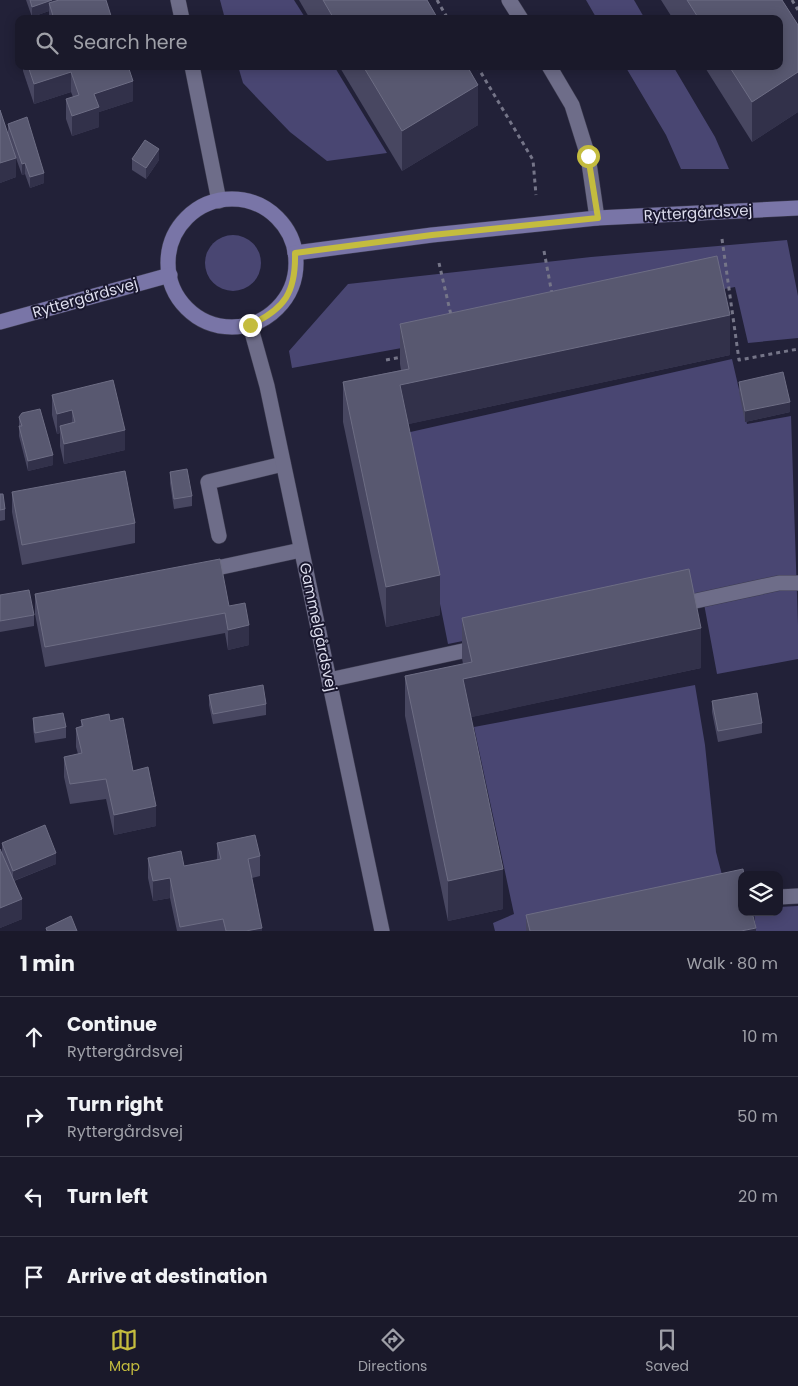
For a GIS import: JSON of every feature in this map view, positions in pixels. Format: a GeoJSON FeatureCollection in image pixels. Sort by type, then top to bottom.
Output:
{"type":"FeatureCollection","features":[{"type":"Feature","properties":{"kind":"street"},"geometry":{"type":"LineString","coordinates":[[178,0],[181,15]]}},
{"type":"Feature","properties":{"kind":"street"},"geometry":{"type":"LineString","coordinates":[[509,0],[518,15]]}},
{"type":"Feature","properties":{"kind":"street"},"geometry":{"type":"LineString","coordinates":[[193,70],[220,201]]}},
{"type":"Feature","properties":{"kind":"street"},"geometry":{"type":"LineString","coordinates":[[551,70],[572,105],[588,156],[598,218]]}},
{"type":"Feature","properties":{"kind":"street"},"geometry":{"type":"LineString","coordinates":[[234,200],[249,201],[274,215],[292,239],[295,253],[296,272],[291,290],[280,305],[266,317],[250,325],[234,327],[220,326],[205,321],[192,313],[174,289],[168,258],[172,242],[190,215],[204,206],[220,201],[234,200]]}},
{"type":"Feature","properties":{"kind":"street","name":"Ryttergårdsvej"},"geometry":{"type":"LineString","coordinates":[[295,253],[432,235],[598,218],[798,208]]}},
{"type":"Feature","properties":{"kind":"street","name":"Ryttergårdsvej"},"geometry":{"type":"LineString","coordinates":[[0,322],[170,275]]}},
{"type":"Feature","properties":{"kind":"street","name":"Gammelgårdsvej"},"geometry":{"type":"LineString","coordinates":[[250,325],[283,464],[382,931]]}},
{"type":"Feature","properties":{"kind":"street"},"geometry":{"type":"LineString","coordinates":[[219,536],[208,482],[283,464]]}},
{"type":"Feature","properties":{"kind":"street"},"geometry":{"type":"LineString","coordinates":[[194,572],[301,550]]}},
{"type":"Feature","properties":{"kind":"street"},"geometry":{"type":"LineString","coordinates":[[664,608],[779,583],[798,583]]}},
{"type":"Feature","properties":{"kind":"street"},"geometry":{"type":"LineString","coordinates":[[329,680],[492,645]]}},
{"type":"Feature","properties":{"kind":"street"},"geometry":{"type":"LineString","coordinates":[[783,897],[798,896]]}},
{"type":"Feature","properties":{"kind":"path"},"geometry":{"type":"LineString","coordinates":[[437,0],[446,15]]}},
{"type":"Feature","properties":{"kind":"path"},"geometry":{"type":"LineString","coordinates":[[792,0],[798,10]]}},
{"type":"Feature","properties":{"kind":"path"},"geometry":{"type":"LineString","coordinates":[[479,70],[533,160],[539,224],[553,296]]}},
{"type":"Feature","properties":{"kind":"path"},"geometry":{"type":"LineString","coordinates":[[719,212],[739,360],[798,349]]}},
{"type":"Feature","properties":{"kind":"path"},"geometry":{"type":"LineString","coordinates":[[432,235],[452,317]]}},
{"type":"Feature","properties":{"kind":"path"},"geometry":{"type":"LineString","coordinates":[[386,360],[404,356]]}},
{"type":"Feature","properties":{"kind":"shaded area"},"geometry":{"type":"Polygon","coordinates":[[[220,0],[294,0],[303,15],[224,15],[220,0]]]}},
{"type":"Feature","properties":{"kind":"shaded area"},"geometry":{"type":"Polygon","coordinates":[[[586,0],[634,0],[643,15],[595,15],[586,0]]]}},
{"type":"Feature","properties":{"kind":"shaded area"},"geometry":{"type":"Polygon","coordinates":[[[239,70],[336,70],[387,153],[327,161],[290,132],[243,83],[239,70]]]}},
{"type":"Feature","properties":{"kind":"shaded area"},"geometry":{"type":"Polygon","coordinates":[[[627,70],[675,70],[715,137],[729,169],[681,169],[666,135],[627,70]]]}},
{"type":"Feature","properties":{"kind":"shaded area"},"geometry":{"type":"Polygon","coordinates":[[[227,235],[239,235],[249,239],[257,247],[261,263],[257,279],[249,287],[239,291],[227,291],[217,287],[209,279],[205,269],[205,257],[209,247],[217,239],[227,235]]]}},
{"type":"Feature","properties":{"kind":"shaded area"},"geometry":{"type":"Polygon","coordinates":[[[787,240],[798,296],[798,338],[748,343],[735,287],[292,368],[289,351],[348,284],[591,257],[787,240]]]}},
{"type":"Feature","properties":{"kind":"shaded area"},"geometry":{"type":"Polygon","coordinates":[[[732,359],[747,424],[791,416],[798,659],[717,674],[702,593],[448,644],[406,433],[732,359]]]}},
{"type":"Feature","properties":{"kind":"shaded area"},"geometry":{"type":"Polygon","coordinates":[[[695,685],[705,745],[716,852],[726,890],[542,931],[495,931],[493,923],[514,914],[474,727],[695,685]]]}},
{"type":"Feature","properties":{"kind":"shaded area"},"geometry":{"type":"Polygon","coordinates":[[[798,906],[798,931],[756,931],[754,916],[783,916],[783,907],[798,906]]]}},
{"type":"Feature","properties":{"kind":"building"},"geometry":{"type":"Polygon","coordinates":[[[30,0],[52,0],[32,7],[30,0]]]}},
{"type":"Feature","properties":{"kind":"building"},"geometry":{"type":"Polygon","coordinates":[[[59,0],[106,0],[111,15],[53,15],[49,3],[59,0]]]}},
{"type":"Feature","properties":{"kind":"building"},"geometry":{"type":"Polygon","coordinates":[[[323,0],[427,0],[436,15],[332,15],[323,0]]]}},
{"type":"Feature","properties":{"kind":"building"},"geometry":{"type":"Polygon","coordinates":[[[687,0],[782,0],[798,25],[798,72],[752,102],[732,70],[783,70],[783,15],[696,15],[687,0]]]}},
{"type":"Feature","properties":{"kind":"building"},"geometry":{"type":"Polygon","coordinates":[[[29,70],[129,70],[133,81],[94,94],[99,107],[72,116],[66,99],[79,95],[71,72],[34,84],[29,70]]]}},
{"type":"Feature","properties":{"kind":"building"},"geometry":{"type":"Polygon","coordinates":[[[365,70],[469,70],[478,85],[402,131],[365,70]]]}},
{"type":"Feature","properties":{"kind":"building"},"geometry":{"type":"Polygon","coordinates":[[[0,110],[16,158],[0,163],[0,110]]]}},
{"type":"Feature","properties":{"kind":"building"},"geometry":{"type":"Polygon","coordinates":[[[27,117],[44,173],[30,177],[25,163],[22,164],[8,124],[27,117]]]}},
{"type":"Feature","properties":{"kind":"building"},"geometry":{"type":"Polygon","coordinates":[[[145,140],[159,149],[146,168],[132,159],[145,140]]]}},
{"type":"Feature","properties":{"kind":"building"},"geometry":{"type":"Polygon","coordinates":[[[717,256],[730,315],[400,385],[440,575],[386,587],[343,382],[409,369],[400,324],[717,256]]]}},
{"type":"Feature","properties":{"kind":"building"},"geometry":{"type":"Polygon","coordinates":[[[783,372],[790,402],[745,411],[739,382],[783,372]]]}},
{"type":"Feature","properties":{"kind":"building"},"geometry":{"type":"Polygon","coordinates":[[[113,380],[125,430],[64,444],[60,426],[75,422],[72,410],[57,414],[52,395],[113,380]]]}},
{"type":"Feature","properties":{"kind":"building"},"geometry":{"type":"Polygon","coordinates":[[[40,409],[53,455],[28,461],[19,426],[22,426],[19,417],[22,413],[40,409]]]}},
{"type":"Feature","properties":{"kind":"building"},"geometry":{"type":"Polygon","coordinates":[[[187,469],[192,496],[174,499],[170,472],[187,469]]]}},
{"type":"Feature","properties":{"kind":"building"},"geometry":{"type":"Polygon","coordinates":[[[125,471],[135,523],[22,545],[12,492],[125,471]]]}},
{"type":"Feature","properties":{"kind":"building"},"geometry":{"type":"Polygon","coordinates":[[[0,494],[3,494],[5,509],[0,510],[0,494]]]}},
{"type":"Feature","properties":{"kind":"building"},"geometry":{"type":"Polygon","coordinates":[[[220,559],[229,606],[245,603],[249,625],[228,630],[225,613],[45,647],[35,594],[220,559]]]}},
{"type":"Feature","properties":{"kind":"building"},"geometry":{"type":"Polygon","coordinates":[[[689,569],[701,628],[463,679],[503,869],[448,881],[405,676],[472,662],[462,618],[689,569]]]}},
{"type":"Feature","properties":{"kind":"building"},"geometry":{"type":"Polygon","coordinates":[[[29,590],[34,615],[0,621],[0,595],[29,590]]]}},
{"type":"Feature","properties":{"kind":"building"},"geometry":{"type":"Polygon","coordinates":[[[263,685],[266,704],[213,714],[209,695],[263,685]]]}},
{"type":"Feature","properties":{"kind":"building"},"geometry":{"type":"Polygon","coordinates":[[[757,693],[762,723],[718,731],[712,701],[757,693]]]}},
{"type":"Feature","properties":{"kind":"building"},"geometry":{"type":"Polygon","coordinates":[[[63,713],[66,727],[35,733],[33,718],[63,713]]]}},
{"type":"Feature","properties":{"kind":"building"},"geometry":{"type":"Polygon","coordinates":[[[109,714],[110,721],[123,718],[133,771],[148,767],[156,806],[114,815],[106,779],[70,784],[64,757],[82,753],[76,728],[83,726],[81,720],[109,714]]]}},
{"type":"Feature","properties":{"kind":"building"},"geometry":{"type":"Polygon","coordinates":[[[45,825],[56,853],[13,871],[2,843],[45,825]]]}},
{"type":"Feature","properties":{"kind":"building"},"geometry":{"type":"Polygon","coordinates":[[[255,835],[260,856],[248,859],[262,928],[246,931],[226,931],[223,919],[180,927],[170,878],[153,881],[148,858],[181,851],[184,866],[221,859],[217,843],[255,835]]]}},
{"type":"Feature","properties":{"kind":"building"},"geometry":{"type":"Polygon","coordinates":[[[0,849],[22,899],[0,908],[0,849]]]}},
{"type":"Feature","properties":{"kind":"building"},"geometry":{"type":"Polygon","coordinates":[[[743,869],[743,871],[738,871],[738,916],[753,916],[756,928],[741,931],[530,931],[526,915],[743,869]]]}},
{"type":"Feature","properties":{"kind":"building"},"geometry":{"type":"Polygon","coordinates":[[[71,916],[77,931],[47,931],[46,928],[71,916]]]}},
{"type":"Feature","properties":{"kind":"route"},"geometry":{"type":"LineString","coordinates":[[250,325],[266,317],[280,305],[291,290],[296,272],[295,253],[432,235],[598,218],[588,156]]}}]}
